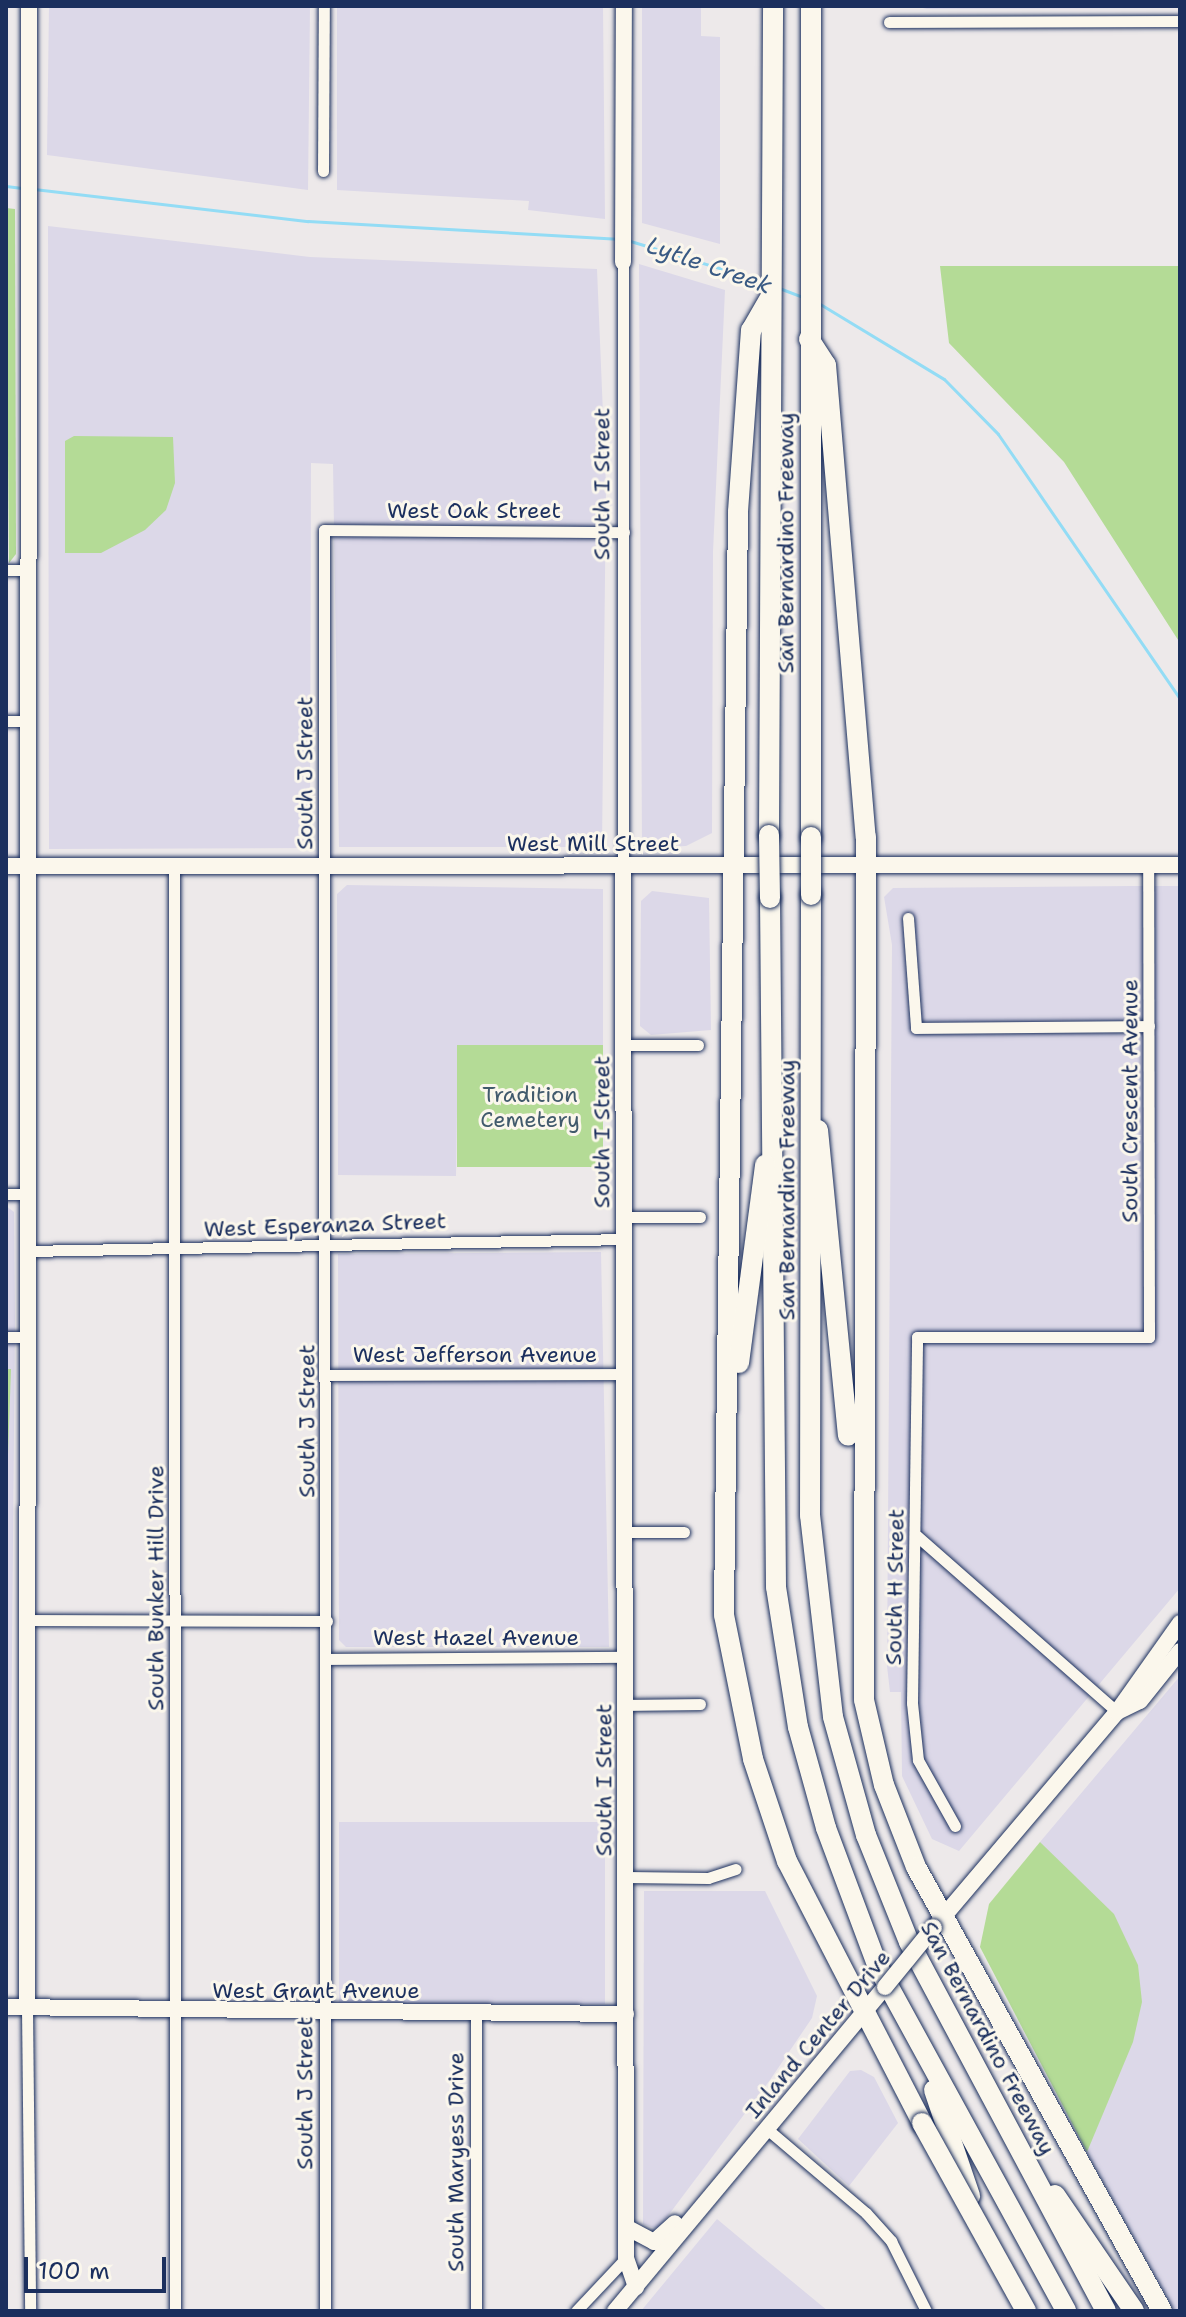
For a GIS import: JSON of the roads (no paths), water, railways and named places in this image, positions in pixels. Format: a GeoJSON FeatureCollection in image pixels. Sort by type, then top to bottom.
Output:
{"type":"FeatureCollection","features":[{"type":"Feature","properties":{"kind":"highway","name":"San Bernardino Freeway"},"geometry":{"type":"LineString","coordinates":[[773,6],[771,296],[761,332],[773,1130],[776,1587],[798,1727],[848,1891],[927,2063],[1066,2311]]}},
{"type":"Feature","properties":{"kind":"highway","name":"San Bernardino Freeway"},"geometry":{"type":"LineString","coordinates":[[811,6],[810,1515],[833,1717],[866,1835],[903,1930],[1106,2311]]}},
{"type":"Feature","properties":{"kind":"highway"},"geometry":{"type":"LineString","coordinates":[[761,332],[738,512],[733,866],[735,1163],[721,1550],[738,1695],[787,1861],[867,2008],[922,2123],[1026,2311]]}},
{"type":"Feature","properties":{"kind":"highway"},"geometry":{"type":"LineString","coordinates":[[809,339],[826,365],[856,661],[864,865],[860,1647]]}},
{"type":"Feature","properties":{"kind":"highway"},"geometry":{"type":"LineString","coordinates":[[812,1109],[826,1153],[860,1647],[884,1785],[940,1920],[1162,2311]]}},
{"type":"Feature","properties":{"kind":"highway"},"geometry":{"type":"LineString","coordinates":[[738,1695],[731,1489],[753,1217],[773,1130]]}},
{"type":"Feature","properties":{"kind":"highway"},"geometry":{"type":"LineString","coordinates":[[927,2063],[943,2128],[1015,2311]]}},
{"type":"Feature","properties":{"kind":"highway"},"geometry":{"type":"LineString","coordinates":[[1025,2158],[1086,2235],[1134,2311]]}},
{"type":"Feature","properties":{"kind":"street"},"geometry":{"type":"LineString","coordinates":[[29,6],[27,2008],[30,2311]]}},
{"type":"Feature","properties":{"kind":"street"},"geometry":{"type":"LineString","coordinates":[[323,171],[324,6]]}},
{"type":"Feature","properties":{"kind":"street","name":"South I Street"},"geometry":{"type":"LineString","coordinates":[[624,6],[626,2258],[636,2287]]}},
{"type":"Feature","properties":{"kind":"street"},"geometry":{"type":"LineString","coordinates":[[889,22],[1180,21]]}},
{"type":"Feature","properties":{"kind":"street","name":"West Oak Street"},"geometry":{"type":"LineString","coordinates":[[324,530],[624,532]]}},
{"type":"Feature","properties":{"kind":"street","name":"South J Street"},"geometry":{"type":"LineString","coordinates":[[324,530],[328,1241],[325,2311]]}},
{"type":"Feature","properties":{"kind":"street"},"geometry":{"type":"LineString","coordinates":[[6,570],[29,570]]}},
{"type":"Feature","properties":{"kind":"street"},"geometry":{"type":"LineString","coordinates":[[6,721],[29,721]]}},
{"type":"Feature","properties":{"kind":"street","name":"South Crescent Avenue"},"geometry":{"type":"LineString","coordinates":[[917,1337],[1149,1337],[1148,865]]}},
{"type":"Feature","properties":{"kind":"street","name":"West Mill Street"},"geometry":{"type":"LineString","coordinates":[[6,866],[1180,865]]}},
{"type":"Feature","properties":{"kind":"street","name":"South Bunker Hill Drive"},"geometry":{"type":"LineString","coordinates":[[174,866],[175,2311]]}},
{"type":"Feature","properties":{"kind":"street"},"geometry":{"type":"LineString","coordinates":[[908,918],[916,1028],[1149,1026]]}},
{"type":"Feature","properties":{"kind":"street"},"geometry":{"type":"LineString","coordinates":[[623,1045],[698,1045]]}},
{"type":"Feature","properties":{"kind":"street"},"geometry":{"type":"LineString","coordinates":[[6,1194],[28,1194]]}},
{"type":"Feature","properties":{"kind":"street"},"geometry":{"type":"LineString","coordinates":[[624,1217],[700,1217]]}},
{"type":"Feature","properties":{"kind":"street","name":"West Esperanza Street"},"geometry":{"type":"LineString","coordinates":[[28,1251],[318,1250],[328,1241],[624,1239]]}},
{"type":"Feature","properties":{"kind":"street"},"geometry":{"type":"LineString","coordinates":[[6,1337],[27,1337]]}},
{"type":"Feature","properties":{"kind":"street","name":"South H Street"},"geometry":{"type":"LineString","coordinates":[[917,1337],[917,1536],[912,1703],[918,1760],[931,1794],[955,1826]]}},
{"type":"Feature","properties":{"kind":"street","name":"West Jefferson Avenue"},"geometry":{"type":"LineString","coordinates":[[327,1375],[624,1374]]}},
{"type":"Feature","properties":{"kind":"street"},"geometry":{"type":"LineString","coordinates":[[624,1532],[684,1532]]}},
{"type":"Feature","properties":{"kind":"street"},"geometry":{"type":"LineString","coordinates":[[917,1536],[1117,1712]]}},
{"type":"Feature","properties":{"kind":"street"},"geometry":{"type":"LineString","coordinates":[[27,1620],[327,1621]]}},
{"type":"Feature","properties":{"kind":"street","name":"Inland Center Drive"},"geometry":{"type":"LineString","coordinates":[[615,2311],[1117,1712],[1180,1623]]}},
{"type":"Feature","properties":{"kind":"street","name":"Inland Center Drive"},"geometry":{"type":"LineString","coordinates":[[1117,1712],[1140,1701],[1180,1651]]}},
{"type":"Feature","properties":{"kind":"street","name":"West Hazel Avenue"},"geometry":{"type":"LineString","coordinates":[[326,1659],[625,1657]]}},
{"type":"Feature","properties":{"kind":"street"},"geometry":{"type":"LineString","coordinates":[[625,1705],[700,1704]]}},
{"type":"Feature","properties":{"kind":"street"},"geometry":{"type":"LineString","coordinates":[[626,1877],[708,1878],[736,1869]]}},
{"type":"Feature","properties":{"kind":"street","name":"West Grant Avenue"},"geometry":{"type":"LineString","coordinates":[[6,2007],[176,2012],[626,2014]]}},
{"type":"Feature","properties":{"kind":"street","name":"South Maryess Drive"},"geometry":{"type":"LineString","coordinates":[[476,2013],[476,2311]]}},
{"type":"Feature","properties":{"kind":"street"},"geometry":{"type":"LineString","coordinates":[[767,2129],[874,2222],[926,2311]]}},
{"type":"Feature","properties":{"kind":"street"},"geometry":{"type":"LineString","coordinates":[[626,2227],[654,2242],[677,2219],[694,2215]]}},
{"type":"Feature","properties":{"kind":"street"},"geometry":{"type":"LineString","coordinates":[[576,2311],[626,2258]]}},
{"type":"Feature","properties":{"kind":"waterway","name":"Lytle Creek"},"geometry":{"type":"LineString","coordinates":[[6,186],[22,188]]}},
{"type":"Feature","properties":{"kind":"waterway","name":"Lytle Creek"},"geometry":{"type":"LineString","coordinates":[[34,189],[308,221],[616,239]]}},
{"type":"Feature","properties":{"kind":"waterway","name":"Lytle Creek"},"geometry":{"type":"LineString","coordinates":[[627,240],[765,282]]}},
{"type":"Feature","properties":{"kind":"waterway","name":"Lytle Creek"},"geometry":{"type":"LineString","coordinates":[[779,288],[802,297]]}},
{"type":"Feature","properties":{"kind":"waterway","name":"Lytle Creek"},"geometry":{"type":"LineString","coordinates":[[820,304],[944,379],[998,434],[1180,699]]}},
{"type":"Feature","properties":{"kind":"park label","name":"Tradition Cemetery"},"geometry":{"type":"Point","coordinates":[530,1106]}}]}
